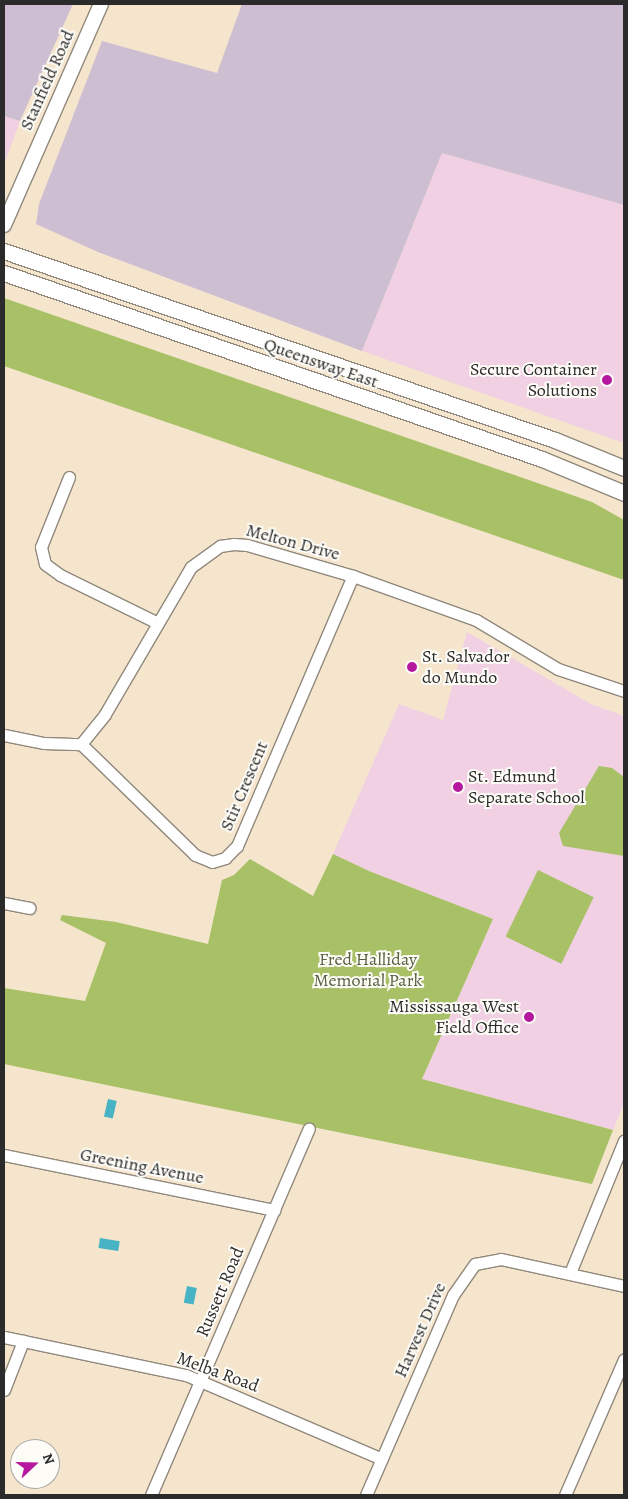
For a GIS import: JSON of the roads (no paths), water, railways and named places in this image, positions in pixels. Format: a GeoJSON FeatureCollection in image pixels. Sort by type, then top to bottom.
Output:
{"type":"FeatureCollection","features":[{"type":"Feature","properties":{"kind":"main road","name":"Queensway East"},"geometry":{"type":"LineString","coordinates":[[4,251],[538,434],[624,468]]}},
{"type":"Feature","properties":{"kind":"main road","name":"Queensway East"},"geometry":{"type":"LineString","coordinates":[[4,273],[542,459],[624,493]]}},
{"type":"Feature","properties":{"kind":"street","name":"Stanfield Road"},"geometry":{"type":"LineString","coordinates":[[4,225],[101,4]]}},
{"type":"Feature","properties":{"kind":"street"},"geometry":{"type":"LineString","coordinates":[[69,477],[42,544],[43,561],[60,576],[158,623]]}},
{"type":"Feature","properties":{"kind":"street","name":"Melton Drive"},"geometry":{"type":"LineString","coordinates":[[81,744],[105,714],[191,566],[220,546],[247,545],[353,576],[476,620],[558,669],[624,691]]}},
{"type":"Feature","properties":{"kind":"street","name":"Stir Crescent"},"geometry":{"type":"LineString","coordinates":[[81,744],[195,855],[212,862],[224,858],[237,846],[353,576]]}},
{"type":"Feature","properties":{"kind":"street"},"geometry":{"type":"LineString","coordinates":[[4,736],[44,743],[81,744]]}},
{"type":"Feature","properties":{"kind":"street"},"geometry":{"type":"LineString","coordinates":[[4,903],[30,908]]}},
{"type":"Feature","properties":{"kind":"street","name":"Russett Road"},"geometry":{"type":"LineString","coordinates":[[151,1495],[309,1129]]}},
{"type":"Feature","properties":{"kind":"street"},"geometry":{"type":"LineString","coordinates":[[570,1272],[624,1141]]}},
{"type":"Feature","properties":{"kind":"street","name":"Greening Avenue"},"geometry":{"type":"LineString","coordinates":[[4,1155],[274,1210]]}},
{"type":"Feature","properties":{"kind":"street","name":"Harvest Drive"},"geometry":{"type":"LineString","coordinates":[[366,1495],[453,1295],[475,1264],[502,1260],[570,1272],[624,1286]]}},
{"type":"Feature","properties":{"kind":"street","name":"Melba Road"},"geometry":{"type":"LineString","coordinates":[[4,1337],[202,1380],[382,1459]]}},
{"type":"Feature","properties":{"kind":"street"},"geometry":{"type":"LineString","coordinates":[[4,1390],[23,1341]]}},
{"type":"Feature","properties":{"kind":"street"},"geometry":{"type":"LineString","coordinates":[[565,1495],[624,1359]]}},
{"type":"Feature","properties":{"kind":"water"},"geometry":{"type":"Polygon","coordinates":[[[108,1099],[117,1101],[113,1119],[104,1117],[108,1099]]]}},
{"type":"Feature","properties":{"kind":"water"},"geometry":{"type":"Polygon","coordinates":[[[100,1238],[120,1241],[118,1251],[98,1248],[100,1238]]]}},
{"type":"Feature","properties":{"kind":"water"},"geometry":{"type":"Polygon","coordinates":[[[187,1286],[197,1288],[194,1305],[184,1303],[187,1286]]]}},
{"type":"Feature","properties":{"kind":"place","name":"Secure Container Solutions"},"geometry":{"type":"Point","coordinates":[607,380]}},
{"type":"Feature","properties":{"kind":"place","name":"St. Salvador do Mundo"},"geometry":{"type":"Point","coordinates":[412,667]}},
{"type":"Feature","properties":{"kind":"place","name":"St. Edmund Separate School"},"geometry":{"type":"Point","coordinates":[458,787]}},
{"type":"Feature","properties":{"kind":"place","name":"Mississauga West Field Office"},"geometry":{"type":"Point","coordinates":[529,1017]}},
{"type":"Feature","properties":{"kind":"park label","name":"Fred Halliday Memorial Park"},"geometry":{"type":"Point","coordinates":[368,970]}}]}
